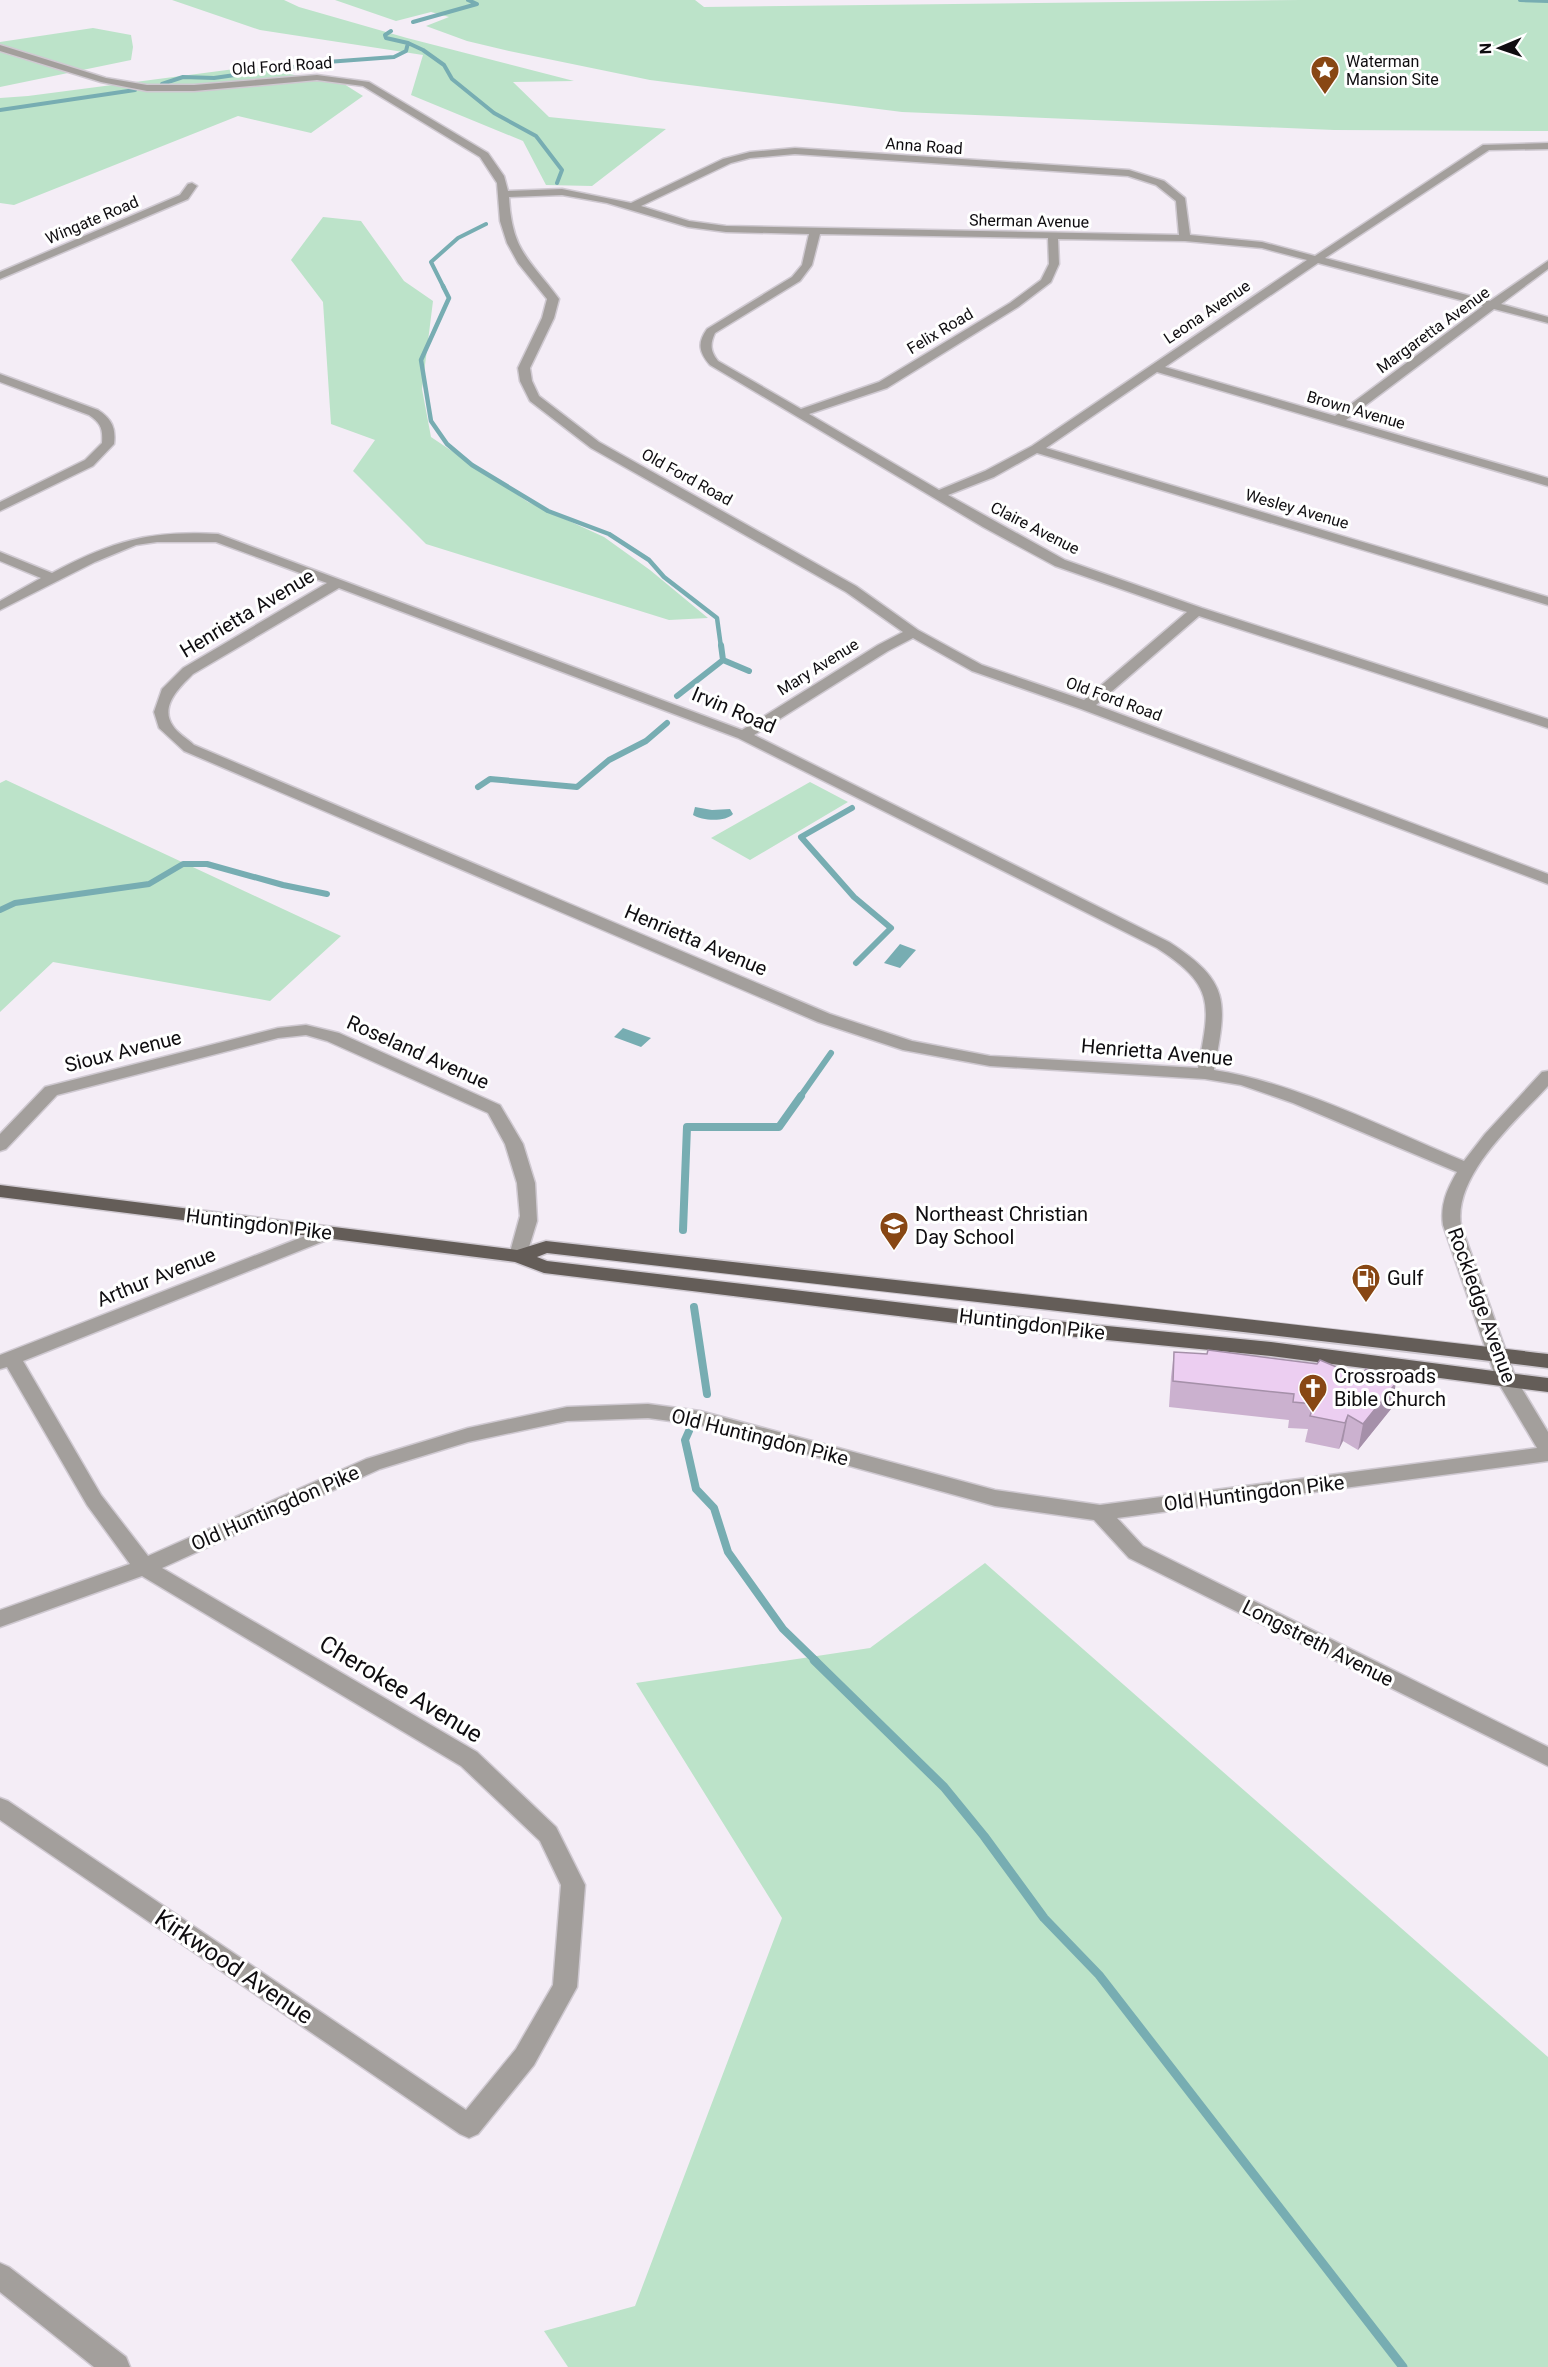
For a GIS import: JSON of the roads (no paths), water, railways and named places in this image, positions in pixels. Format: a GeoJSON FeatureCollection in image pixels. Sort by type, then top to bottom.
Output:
{"type":"FeatureCollection","features":[{"type":"Feature","properties":{"kind":"main road","name":"Huntingdon Pike"},"geometry":{"type":"LineString","coordinates":[[0,1191],[518,1256],[544,1267],[1056,1328],[1271,1349],[1548,1385]]}},
{"type":"Feature","properties":{"kind":"main road","name":"Huntingdon Pike"},"geometry":{"type":"LineString","coordinates":[[518,1256],[546,1247],[1548,1361]]}},
{"type":"Feature","properties":{"kind":"street","name":"Old Ford Road"},"geometry":{"type":"LineString","coordinates":[[0,48],[107,81],[154,89],[194,89],[297,78],[349,79],[366,84],[484,156],[496,171],[503,194],[503,210],[508,235],[522,262],[553,299],[548,318],[524,368],[526,381],[534,398],[595,445],[852,589],[913,633],[977,668],[1086,706],[1548,879]]}},
{"type":"Feature","properties":{"kind":"street","name":"Leona Avenue"},"geometry":{"type":"LineString","coordinates":[[940,494],[1003,470],[1487,147],[1548,146]]}},
{"type":"Feature","properties":{"kind":"street","name":"Anna Road"},"geometry":{"type":"LineString","coordinates":[[631,207],[727,161],[750,155],[795,151],[1129,173],[1160,183],[1181,200],[1185,238]]}},
{"type":"Feature","properties":{"kind":"street","name":"Wingate Road"},"geometry":{"type":"LineString","coordinates":[[0,276],[184,197],[192,186]]}},
{"type":"Feature","properties":{"kind":"street","name":"Sherman Avenue"},"geometry":{"type":"LineString","coordinates":[[503,194],[562,192],[609,200],[688,224],[726,229],[1185,238],[1262,245],[1548,320]]}},
{"type":"Feature","properties":{"kind":"street","name":"Claire Avenue"},"geometry":{"type":"LineString","coordinates":[[815,231],[806,268],[798,278],[782,290],[717,325],[705,340],[706,355],[714,363],[988,524],[1060,563],[1197,611],[1548,724]]}},
{"type":"Feature","properties":{"kind":"street","name":"Felix Road"},"geometry":{"type":"LineString","coordinates":[[800,413],[883,385],[1014,305],[1046,282],[1054,264],[1053,236]]}},
{"type":"Feature","properties":{"kind":"street","name":"Margaretta Avenue"},"geometry":{"type":"LineString","coordinates":[[1336,421],[1548,264]]}},
{"type":"Feature","properties":{"kind":"street","name":"Brown Avenue"},"geometry":{"type":"LineString","coordinates":[[1155,368],[1542,480]]}},
{"type":"Feature","properties":{"kind":"street"},"geometry":{"type":"LineString","coordinates":[[0,378],[85,409],[102,418],[109,429],[108,444],[89,463],[0,507]]}},
{"type":"Feature","properties":{"kind":"street","name":"Wesley Avenue"},"geometry":{"type":"LineString","coordinates":[[1036,449],[1548,601]]}},
{"type":"Feature","properties":{"kind":"street"},"geometry":{"type":"LineString","coordinates":[[1542,480],[1548,469]]}},
{"type":"Feature","properties":{"kind":"street","name":"Irvin Road"},"geometry":{"type":"LineString","coordinates":[[0,606],[122,545],[182,536],[218,538],[743,735],[1163,945],[1191,964],[1210,987],[1215,1011],[1205,1074]]}},
{"type":"Feature","properties":{"kind":"street"},"geometry":{"type":"LineString","coordinates":[[0,556],[53,578]]}},
{"type":"Feature","properties":{"kind":"street","name":"Henrietta Avenue"},"geometry":{"type":"LineString","coordinates":[[339,582],[188,671],[167,692],[161,712],[166,728],[189,748],[824,1018],[909,1046],[990,1060],[1205,1074],[1244,1080],[1299,1099],[1467,1169]]}},
{"type":"Feature","properties":{"kind":"street"},"geometry":{"type":"LineString","coordinates":[[1086,706],[1197,611]]}},
{"type":"Feature","properties":{"kind":"street","name":"Mary Avenue"},"geometry":{"type":"LineString","coordinates":[[743,735],[883,648],[913,633]]}},
{"type":"Feature","properties":{"kind":"street","name":"Roseland Avenue"},"geometry":{"type":"LineString","coordinates":[[278,1033],[306,1030],[333,1037],[494,1109],[510,1130],[523,1169],[530,1211],[518,1256]]}},
{"type":"Feature","properties":{"kind":"street","name":"Sioux Avenue"},"geometry":{"type":"LineString","coordinates":[[0,1144],[51,1091],[278,1033]]}},
{"type":"Feature","properties":{"kind":"street","name":"Rockledge Avenue"},"geometry":{"type":"LineString","coordinates":[[1548,1076],[1467,1169],[1451,1204],[1452,1225],[1496,1354],[1506,1378],[1548,1452]]}},
{"type":"Feature","properties":{"kind":"street","name":"Arthur Avenue"},"geometry":{"type":"LineString","coordinates":[[6,1360],[328,1233]]}},
{"type":"Feature","properties":{"kind":"street","name":"Cherokee Avenue"},"geometry":{"type":"LineString","coordinates":[[6,1360],[94,1500],[144,1567],[469,1759],[548,1834],[573,1885],[565,1987],[525,2057],[469,2126]]}},
{"type":"Feature","properties":{"kind":"street","name":"Old Huntingdon Pike"},"geometry":{"type":"LineString","coordinates":[[0,1619],[144,1567],[373,1464],[468,1435],[567,1414],[648,1411],[700,1418],[995,1498],[1100,1513],[1548,1452]]}},
{"type":"Feature","properties":{"kind":"street","name":"Longstreth Avenue"},"geometry":{"type":"LineString","coordinates":[[1100,1513],[1136,1552],[1548,1757]]}},
{"type":"Feature","properties":{"kind":"street","name":"Kirkwood Avenue"},"geometry":{"type":"LineString","coordinates":[[0,1808],[469,2126]]}},
{"type":"Feature","properties":{"kind":"street"},"geometry":{"type":"LineString","coordinates":[[0,2276],[116,2367]]}},
{"type":"Feature","properties":{"kind":"water"},"geometry":{"type":"Polygon","coordinates":[[[695,807],[712,810],[730,809],[733,814],[730,817],[714,820],[702,819],[693,815],[695,807]]]}},
{"type":"Feature","properties":{"kind":"water"},"geometry":{"type":"Polygon","coordinates":[[[900,944],[916,950],[900,968],[884,963],[900,944]]]}},
{"type":"Feature","properties":{"kind":"water"},"geometry":{"type":"Polygon","coordinates":[[[623,1028],[651,1038],[641,1047],[614,1037],[623,1028]]]}},
{"type":"Feature","properties":{"kind":"waterway"},"geometry":{"type":"LineString","coordinates":[[413,22],[477,4],[468,0]]}},
{"type":"Feature","properties":{"kind":"waterway"},"geometry":{"type":"LineString","coordinates":[[1520,0],[1548,1]]}},
{"type":"Feature","properties":{"kind":"waterway"},"geometry":{"type":"LineString","coordinates":[[391,31],[385,35],[386,38],[408,43]]}},
{"type":"Feature","properties":{"kind":"waterway"},"geometry":{"type":"LineString","coordinates":[[289,69],[300,64],[394,57],[406,51],[408,43]]}},
{"type":"Feature","properties":{"kind":"waterway"},"geometry":{"type":"LineString","coordinates":[[408,43],[423,50],[444,65],[452,79],[494,113],[536,136],[562,170],[557,183]]}},
{"type":"Feature","properties":{"kind":"waterway"},"geometry":{"type":"LineString","coordinates":[[162,84],[183,77],[214,78],[256,72]]}},
{"type":"Feature","properties":{"kind":"waterway"},"geometry":{"type":"LineString","coordinates":[[0,110],[135,90]]}},
{"type":"Feature","properties":{"kind":"waterway"},"geometry":{"type":"LineString","coordinates":[[486,224],[458,238],[431,262],[449,298],[421,360],[431,421],[447,444],[472,465],[548,511],[609,534],[649,560],[664,577],[717,618],[721,647]]}},
{"type":"Feature","properties":{"kind":"waterway"},"geometry":{"type":"LineString","coordinates":[[721,645],[723,660]]}},
{"type":"Feature","properties":{"kind":"waterway"},"geometry":{"type":"LineString","coordinates":[[677,696],[723,660]]}},
{"type":"Feature","properties":{"kind":"waterway"},"geometry":{"type":"LineString","coordinates":[[723,660],[749,671]]}},
{"type":"Feature","properties":{"kind":"waterway"},"geometry":{"type":"LineString","coordinates":[[478,787],[490,779],[577,787],[609,760],[646,741],[667,723]]}},
{"type":"Feature","properties":{"kind":"waterway"},"geometry":{"type":"LineString","coordinates":[[852,808],[801,837],[854,897],[891,928],[856,963]]}},
{"type":"Feature","properties":{"kind":"waterway"},"geometry":{"type":"LineString","coordinates":[[0,910],[15,903],[149,884],[183,864],[207,864],[283,885],[327,894]]}},
{"type":"Feature","properties":{"kind":"waterway"},"geometry":{"type":"LineString","coordinates":[[800,1097],[831,1053]]}},
{"type":"Feature","properties":{"kind":"waterway"},"geometry":{"type":"LineString","coordinates":[[683,1230],[687,1127],[779,1127],[801,1096]]}},
{"type":"Feature","properties":{"kind":"waterway"},"geometry":{"type":"LineString","coordinates":[[694,1307],[707,1394]]}},
{"type":"Feature","properties":{"kind":"waterway"},"geometry":{"type":"LineString","coordinates":[[689,1431],[685,1440],[696,1489],[714,1508],[728,1552],[783,1629],[816,1661]]}},
{"type":"Feature","properties":{"kind":"waterway"},"geometry":{"type":"LineString","coordinates":[[814,1660],[944,1787],[984,1836],[1044,1918],[1099,1975],[1403,2367]]}},
{"type":"Feature","properties":{"kind":"place","name":"Waterman Mansion Site"},"geometry":{"type":"Point","coordinates":[1325,96]}},
{"type":"Feature","properties":{"kind":"place","name":"Northeast Christian Day School"},"geometry":{"type":"Point","coordinates":[894,1252]}},
{"type":"Feature","properties":{"kind":"place","name":"Gulf"},"geometry":{"type":"Point","coordinates":[1366,1304]}},
{"type":"Feature","properties":{"kind":"place","name":"Crossroads Bible Church"},"geometry":{"type":"Point","coordinates":[1313,1414]}}]}
